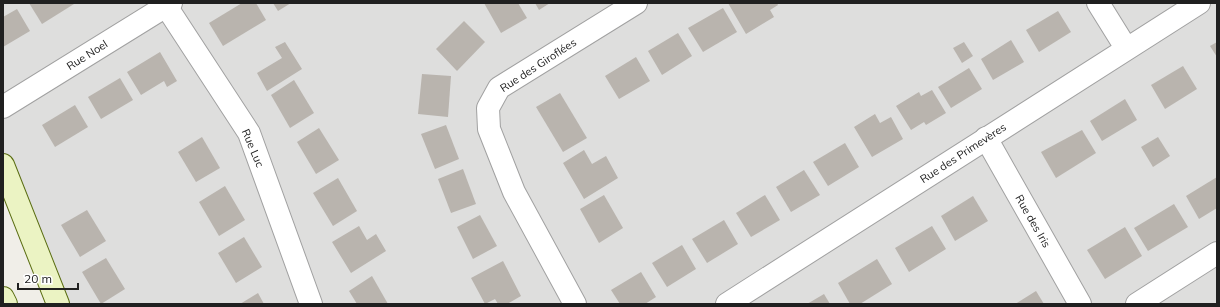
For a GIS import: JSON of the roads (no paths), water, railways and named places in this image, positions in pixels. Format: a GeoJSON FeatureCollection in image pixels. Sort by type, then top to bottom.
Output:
{"type":"FeatureCollection","features":[{"type":"Feature","properties":{"kind":"street","name":"Rue des Giroflées"},"geometry":{"type":"LineString","coordinates":[[575,304],[514,192],[489,130],[488,108],[499,88],[636,3]]}},
{"type":"Feature","properties":{"kind":"street"},"geometry":{"type":"LineString","coordinates":[[1098,3],[1126,48]]}},
{"type":"Feature","properties":{"kind":"street","name":"Rue des Primevères"},"geometry":{"type":"LineString","coordinates":[[727,304],[1126,48],[1199,3]]}},
{"type":"Feature","properties":{"kind":"street","name":"Rue Noel"},"geometry":{"type":"LineString","coordinates":[[3,107],[168,4]]}},
{"type":"Feature","properties":{"kind":"street","name":"Rue Luc"},"geometry":{"type":"LineString","coordinates":[[168,4],[249,133],[311,304]]}},
{"type":"Feature","properties":{"kind":"street","name":"Rue des Iris"},"geometry":{"type":"LineString","coordinates":[[986,138],[1080,304]]}},
{"type":"Feature","properties":{"kind":"street"},"geometry":{"type":"LineString","coordinates":[[3,165],[58,304]]}},
{"type":"Feature","properties":{"kind":"street"},"geometry":{"type":"LineString","coordinates":[[1137,304],[1217,253]]}},
{"type":"Feature","properties":{"kind":"street"},"geometry":{"type":"LineString","coordinates":[[3,298],[6,304]]}}]}
